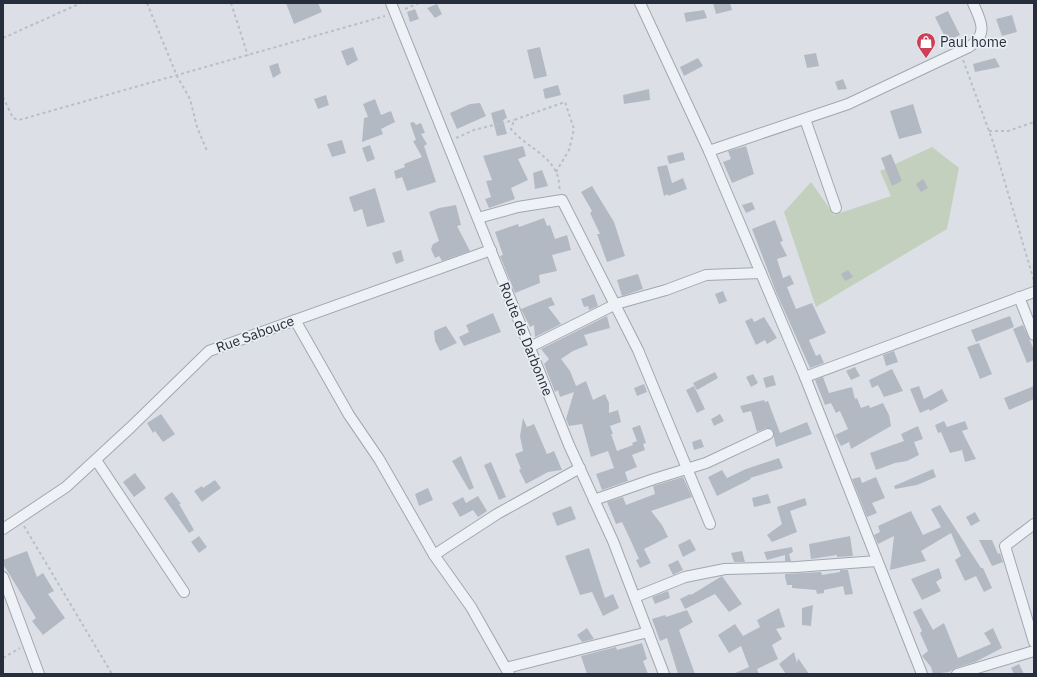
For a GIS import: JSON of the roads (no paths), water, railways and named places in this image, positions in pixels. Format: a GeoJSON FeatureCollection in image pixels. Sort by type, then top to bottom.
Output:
{"type":"FeatureCollection","features":[{"type":"Feature","properties":{"kind":"street","name":"Route de Darbonne"},"geometry":{"type":"LineString","coordinates":[[391,3],[530,347],[580,468],[613,541],[664,674]]}},
{"type":"Feature","properties":{"kind":"street"},"geometry":{"type":"LineString","coordinates":[[640,3],[709,151],[805,377],[922,674]]}},
{"type":"Feature","properties":{"kind":"street"},"geometry":{"type":"LineString","coordinates":[[709,151],[848,104],[973,44],[980,36],[981,23],[973,3]]}},
{"type":"Feature","properties":{"kind":"street"},"geometry":{"type":"LineString","coordinates":[[805,118],[836,208]]}},
{"type":"Feature","properties":{"kind":"street"},"geometry":{"type":"LineString","coordinates":[[478,218],[518,207],[562,200],[638,350],[710,524]]}},
{"type":"Feature","properties":{"kind":"street","name":"Rue Sabouce"},"geometry":{"type":"LineString","coordinates":[[3,529],[66,487],[209,351],[491,250]]}},
{"type":"Feature","properties":{"kind":"street"},"geometry":{"type":"LineString","coordinates":[[530,347],[616,304],[666,290],[706,275],[761,274]]}},
{"type":"Feature","properties":{"kind":"street"},"geometry":{"type":"LineString","coordinates":[[805,377],[1034,292]]}},
{"type":"Feature","properties":{"kind":"street"},"geometry":{"type":"LineString","coordinates":[[1019,298],[1034,335]]}},
{"type":"Feature","properties":{"kind":"street"},"geometry":{"type":"LineString","coordinates":[[295,320],[349,415],[379,459],[434,555],[470,607],[507,671],[648,632]]}},
{"type":"Feature","properties":{"kind":"street"},"geometry":{"type":"LineString","coordinates":[[594,500],[706,463],[768,434]]}},
{"type":"Feature","properties":{"kind":"street"},"geometry":{"type":"LineString","coordinates":[[96,460],[184,592]]}},
{"type":"Feature","properties":{"kind":"street"},"geometry":{"type":"LineString","coordinates":[[434,555],[497,514],[580,468]]}},
{"type":"Feature","properties":{"kind":"street"},"geometry":{"type":"LineString","coordinates":[[1034,524],[1008,542],[1005,546],[1005,550],[1034,642]]}},
{"type":"Feature","properties":{"kind":"street"},"geometry":{"type":"LineString","coordinates":[[635,597],[685,577],[724,569],[796,567],[877,561]]}},
{"type":"Feature","properties":{"kind":"street"},"geometry":{"type":"LineString","coordinates":[[3,577],[39,674]]}},
{"type":"Feature","properties":{"kind":"street"},"geometry":{"type":"LineString","coordinates":[[957,674],[1034,651]]}},
{"type":"Feature","properties":{"kind":"place","name":"Paul home"},"geometry":{"type":"Point","coordinates":[926,59]}}]}
